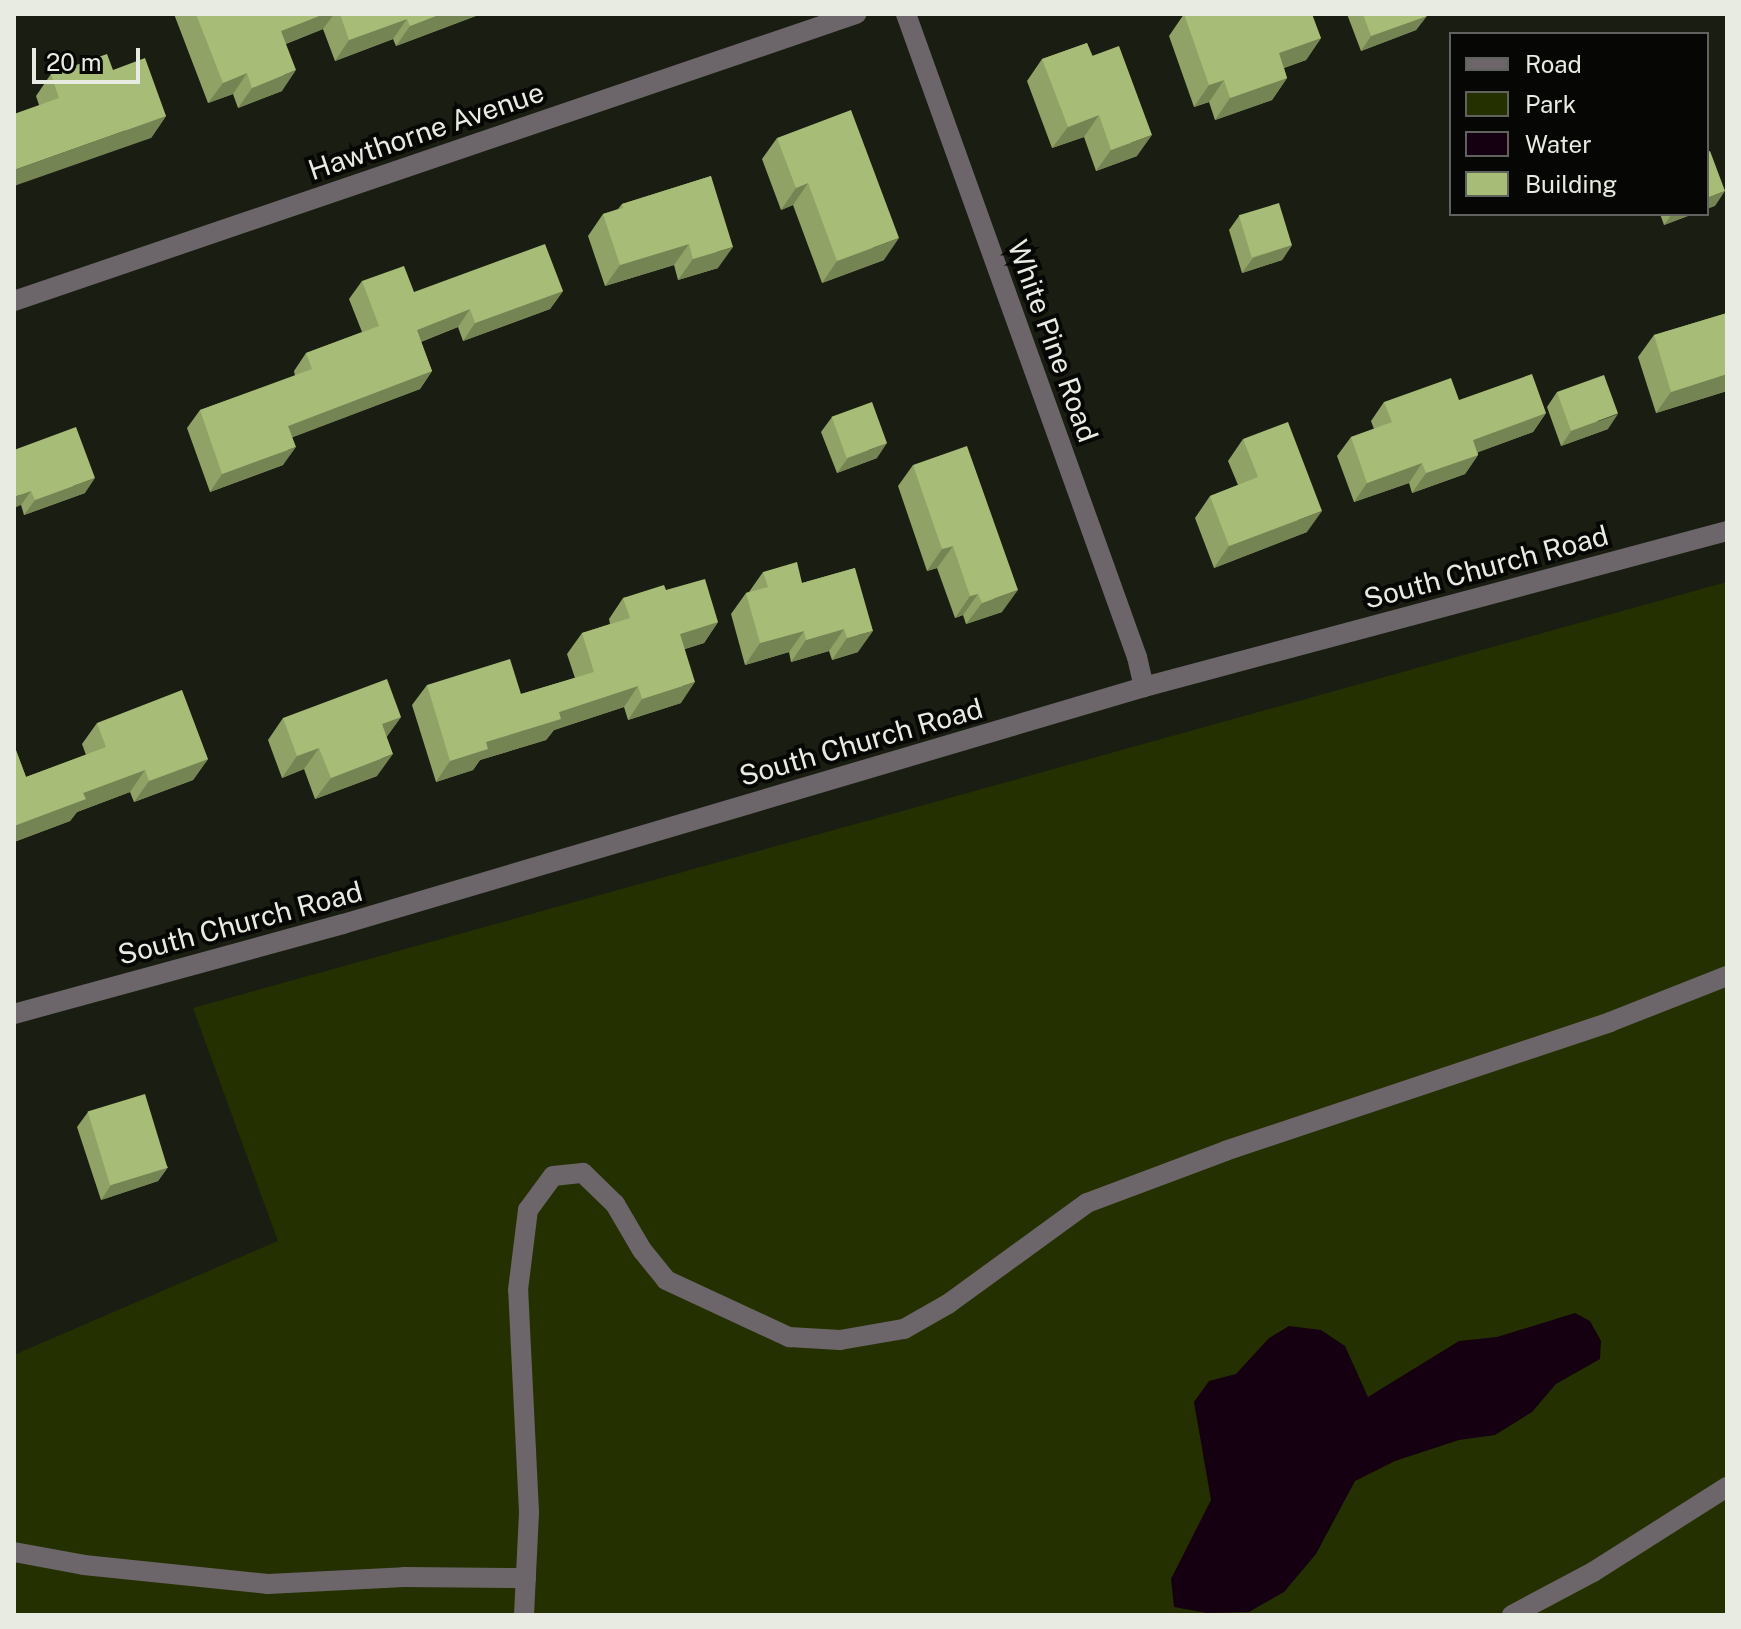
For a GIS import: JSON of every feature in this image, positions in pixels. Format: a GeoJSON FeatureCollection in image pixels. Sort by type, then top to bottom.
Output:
{"type":"FeatureCollection","features":[{"type":"Feature","properties":{"kind":"street","name":"Hawthorne Avenue"},"geometry":{"type":"LineString","coordinates":[[14,301],[856,14]]}},
{"type":"Feature","properties":{"kind":"street","name":"White Pine Road"},"geometry":{"type":"LineString","coordinates":[[906,14],[1137,657],[1144,687]]}},
{"type":"Feature","properties":{"kind":"street","name":"South Church Road"},"geometry":{"type":"LineString","coordinates":[[14,1014],[343,924],[1144,687],[1727,531]]}},
{"type":"Feature","properties":{"kind":"street"},"geometry":{"type":"LineString","coordinates":[[524,1615],[529,1512],[518,1290],[528,1210],[553,1176],[583,1173],[615,1204],[642,1250],[666,1280],[789,1337],[840,1340],[904,1329],[915,1323],[948,1304],[1087,1203],[1225,1151],[1610,1022],[1727,976]]}},
{"type":"Feature","properties":{"kind":"street"},"geometry":{"type":"LineString","coordinates":[[1512,1615],[1593,1572],[1727,1487]]}},
{"type":"Feature","properties":{"kind":"street"},"geometry":{"type":"LineString","coordinates":[[14,1552],[84,1565],[268,1584],[404,1577],[526,1578]]}},
{"type":"Feature","properties":{"kind":"green space"},"geometry":{"type":"Polygon","coordinates":[[[1727,582],[1727,1615],[14,1615],[14,1355],[278,1241],[193,1008],[1727,582]]]}},
{"type":"Feature","properties":{"kind":"water"},"geometry":{"type":"Polygon","coordinates":[[[1575,1313],[1590,1321],[1601,1341],[1600,1359],[1556,1384],[1532,1412],[1495,1435],[1459,1440],[1395,1461],[1355,1481],[1316,1554],[1284,1592],[1249,1612],[1207,1613],[1174,1607],[1171,1579],[1211,1500],[1194,1402],[1209,1381],[1236,1374],[1269,1338],[1289,1326],[1321,1330],[1345,1346],[1368,1397],[1459,1341],[1497,1337],[1575,1313]]]}},
{"type":"Feature","properties":{"kind":"building"},"geometry":{"type":"Polygon","coordinates":[[[196,14],[324,14],[281,31],[296,70],[252,88],[247,73],[223,83],[196,14]]]}},
{"type":"Feature","properties":{"kind":"building"},"geometry":{"type":"Polygon","coordinates":[[[340,14],[441,14],[410,26],[407,19],[349,40],[340,14]]]}},
{"type":"Feature","properties":{"kind":"building"},"geometry":{"type":"Polygon","coordinates":[[[1184,14],[1312,14],[1321,38],[1279,53],[1287,78],[1230,98],[1224,80],[1209,85],[1184,14]]]}},
{"type":"Feature","properties":{"kind":"building"},"geometry":{"type":"Polygon","coordinates":[[[1363,14],[1426,14],[1427,16],[1371,36],[1363,14]]]}},
{"type":"Feature","properties":{"kind":"building"},"geometry":{"type":"Polygon","coordinates":[[[1087,43],[1092,56],[1119,46],[1152,135],[1111,150],[1099,115],[1068,127],[1042,59],[1087,43]]]}},
{"type":"Feature","properties":{"kind":"building"},"geometry":{"type":"Polygon","coordinates":[[[107,54],[113,70],[145,58],[166,116],[14,170],[14,114],[59,98],[51,74],[107,54]]]}},
{"type":"Feature","properties":{"kind":"building"},"geometry":{"type":"Polygon","coordinates":[[[851,110],[899,238],[837,261],[808,183],[796,188],[777,138],[851,110]]]}},
{"type":"Feature","properties":{"kind":"building"},"geometry":{"type":"Polygon","coordinates":[[[1709,151],[1725,191],[1709,197],[1709,151]]]}},
{"type":"Feature","properties":{"kind":"building"},"geometry":{"type":"Polygon","coordinates":[[[711,176],[733,247],[693,259],[689,244],[620,265],[603,214],[623,208],[622,204],[711,176]]]}},
{"type":"Feature","properties":{"kind":"building"},"geometry":{"type":"Polygon","coordinates":[[[1279,203],[1292,245],[1252,257],[1239,215],[1279,203]]]}},
{"type":"Feature","properties":{"kind":"building"},"geometry":{"type":"Polygon","coordinates":[[[545,244],[563,291],[475,323],[470,309],[417,330],[432,371],[288,426],[296,447],[222,474],[200,410],[312,369],[306,353],[379,326],[362,281],[404,266],[414,292],[545,244]]]}},
{"type":"Feature","properties":{"kind":"building"},"geometry":{"type":"Polygon","coordinates":[[[1727,313],[1727,374],[1671,392],[1654,335],[1727,313]]]}},
{"type":"Feature","properties":{"kind":"building"},"geometry":{"type":"Polygon","coordinates":[[[1532,374],[1546,413],[1473,440],[1478,455],[1426,473],[1422,463],[1367,483],[1351,437],[1392,422],[1384,402],[1451,378],[1459,400],[1532,374]]]}},
{"type":"Feature","properties":{"kind":"building"},"geometry":{"type":"Polygon","coordinates":[[[1604,375],[1618,414],[1571,431],[1557,392],[1604,375]]]}},
{"type":"Feature","properties":{"kind":"building"},"geometry":{"type":"Polygon","coordinates":[[[872,402],[887,443],[847,458],[832,417],[872,402]]]}},
{"type":"Feature","properties":{"kind":"building"},"geometry":{"type":"Polygon","coordinates":[[[1288,422],[1322,511],[1229,546],[1210,496],[1258,477],[1243,439],[1288,422]]]}},
{"type":"Feature","properties":{"kind":"building"},"geometry":{"type":"Polygon","coordinates":[[[76,427],[95,478],[35,500],[31,491],[14,497],[14,450],[76,427]]]}},
{"type":"Feature","properties":{"kind":"building"},"geometry":{"type":"Polygon","coordinates":[[[967,446],[1018,590],[982,603],[978,594],[970,596],[953,546],[942,549],[913,465],[967,446]]]}},
{"type":"Feature","properties":{"kind":"building"},"geometry":{"type":"Polygon","coordinates":[[[797,562],[802,583],[855,568],[873,631],[847,638],[844,629],[806,640],[804,631],[760,643],[746,593],[768,587],[763,572],[797,562]]]}},
{"type":"Feature","properties":{"kind":"building"},"geometry":{"type":"Polygon","coordinates":[[[705,579],[718,622],[680,634],[695,682],[642,699],[638,686],[559,712],[561,719],[486,742],[488,749],[450,761],[427,685],[510,659],[521,694],[594,672],[582,633],[630,618],[623,598],[664,585],[666,590],[705,579]]]}},
{"type":"Feature","properties":{"kind":"building"},"geometry":{"type":"Polygon","coordinates":[[[387,679],[401,717],[382,724],[393,754],[331,778],[319,748],[297,756],[283,718],[387,679]]]}},
{"type":"Feature","properties":{"kind":"building"},"geometry":{"type":"Polygon","coordinates":[[[182,690],[208,759],[149,781],[145,770],[83,793],[86,799],[14,826],[14,745],[26,777],[106,747],[97,723],[182,690]]]}},
{"type":"Feature","properties":{"kind":"building"},"geometry":{"type":"Polygon","coordinates":[[[145,1094],[168,1168],[110,1185],[88,1112],[145,1094]]]}}]}
